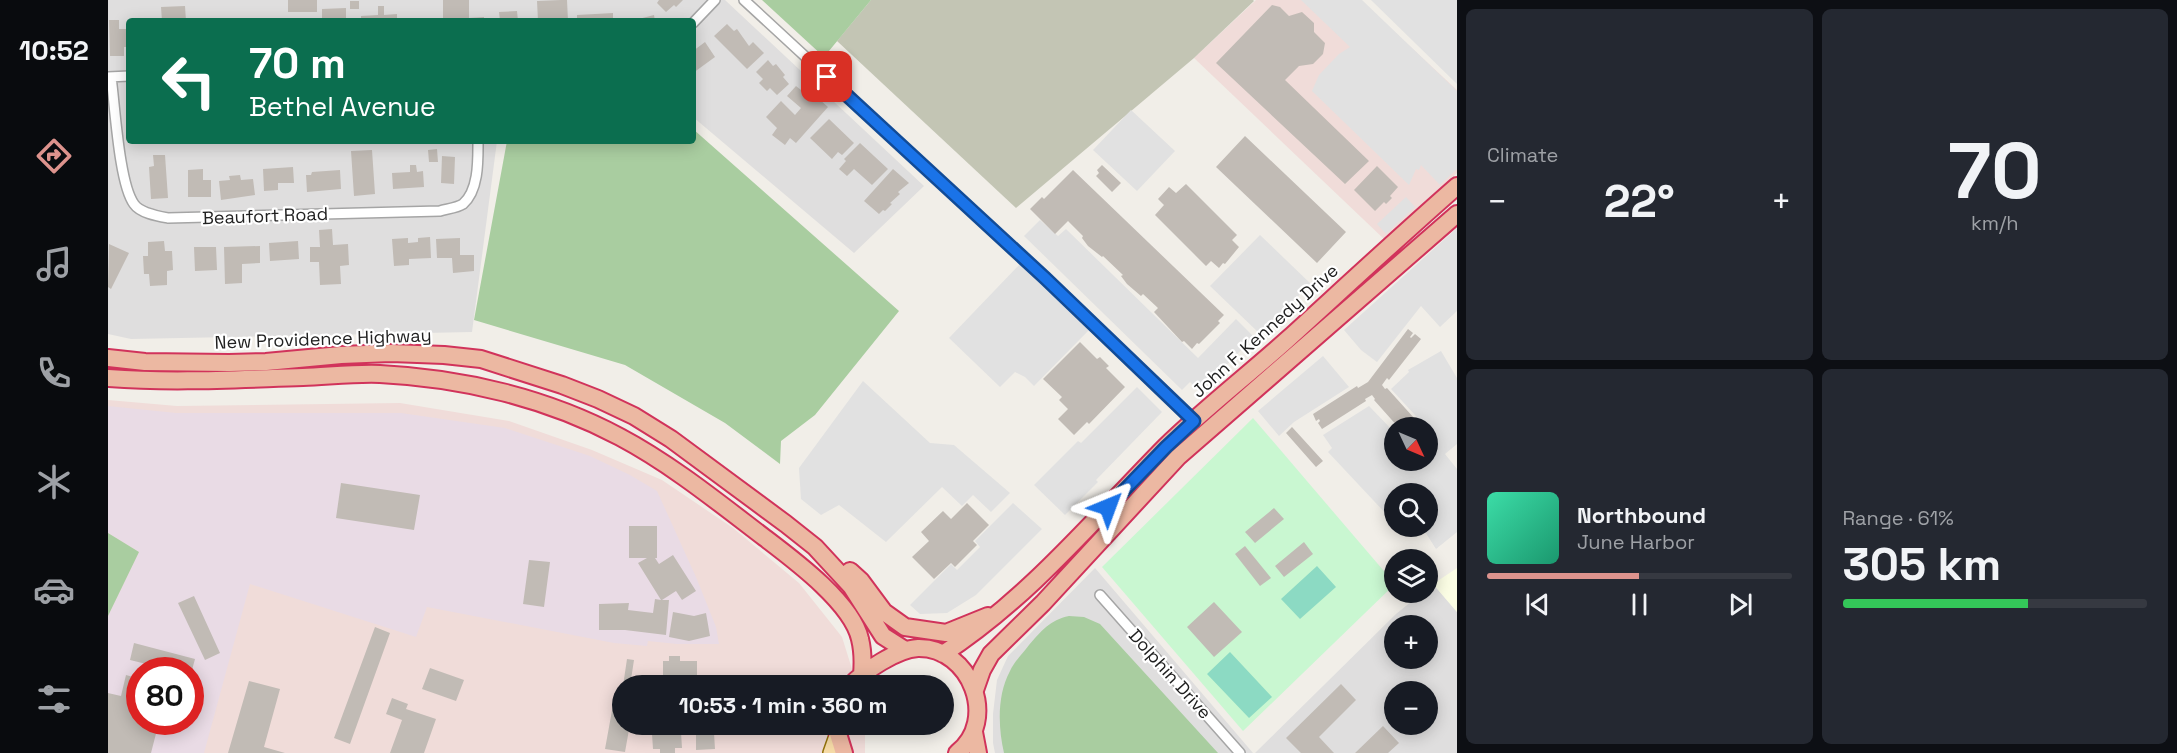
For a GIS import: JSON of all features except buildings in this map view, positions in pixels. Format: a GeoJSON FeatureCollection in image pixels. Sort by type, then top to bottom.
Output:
{"type":"FeatureCollection","features":[{"type":"Feature","properties":{"kind":"highway","name":"John F. Kennedy Drive"},"geometry":{"type":"LineString","coordinates":[[943,654],[974,634],[1056,561],[1166,447],[1457,186]]}},
{"type":"Feature","properties":{"kind":"highway","name":"John F. Kennedy Drive"},"geometry":{"type":"LineString","coordinates":[[975,690],[991,654],[1043,603],[1178,457],[1457,214]]}},
{"type":"Feature","properties":{"kind":"highway","name":"New Providence Highway"},"geometry":{"type":"LineString","coordinates":[[108,358],[156,362],[266,362],[391,353],[481,359],[571,388],[634,416],[698,457],[815,547],[851,586],[883,636],[905,650],[864,675]]}},
{"type":"Feature","properties":{"kind":"highway","name":"New Providence Highway"},"geometry":{"type":"LineString","coordinates":[[108,378],[170,382],[379,374],[470,385],[509,394],[573,414],[622,438],[662,464],[726,508],[818,581],[837,600],[860,637],[863,659],[858,675]]}},
{"type":"Feature","properties":{"kind":"highway"},"geometry":{"type":"LineString","coordinates":[[815,547],[837,558],[861,581],[884,612],[905,627],[946,633],[1002,610]]}},
{"type":"Feature","properties":{"kind":"highway"},"geometry":{"type":"LineString","coordinates":[[905,650],[924,648],[943,654],[961,669],[975,690],[978,707],[974,732],[978,753]]}},
{"type":"Feature","properties":{"kind":"highway"},"geometry":{"type":"LineString","coordinates":[[957,753],[974,732]]}},
{"type":"Feature","properties":{"kind":"highway"},"geometry":{"type":"LineString","coordinates":[[838,735],[844,753]]}},
{"type":"Feature","properties":{"kind":"main road"},"geometry":{"type":"LineString","coordinates":[[831,753],[835,735]]}},
{"type":"Feature","properties":{"kind":"street"},"geometry":{"type":"LineString","coordinates":[[696,20],[715,0]]}},
{"type":"Feature","properties":{"kind":"street"},"geometry":{"type":"LineString","coordinates":[[744,0],[1045,278],[1194,421]]}},
{"type":"Feature","properties":{"kind":"street"},"geometry":{"type":"LineString","coordinates":[[109,77],[126,76]]}},
{"type":"Feature","properties":{"kind":"street","name":"Beaufort Road"},"geometry":{"type":"LineString","coordinates":[[109,77],[125,188],[135,206],[151,214],[168,218],[440,211],[462,205],[471,193],[477,169],[478,144]]}},
{"type":"Feature","properties":{"kind":"street","name":"Dolphin Drive"},"geometry":{"type":"LineString","coordinates":[[1100,595],[1240,753]]}},
{"type":"Feature","properties":{"kind":"shaded area"},"geometry":{"type":"Polygon","coordinates":[[[108,0],[725,0],[924,186],[854,253],[696,120],[696,18],[126,18],[126,144],[497,144],[472,332],[131,339],[108,334],[108,0]]]}},
{"type":"Feature","properties":{"kind":"shaded area"},"geometry":{"type":"Polygon","coordinates":[[[871,0],[1254,1],[1194,58],[1016,208],[837,41],[871,0]]]}},
{"type":"Feature","properties":{"kind":"shaded area"},"geometry":{"type":"Polygon","coordinates":[[[1256,0],[1360,0],[1457,90],[1457,173],[1384,239],[1194,58],[1256,0]]]}},
{"type":"Feature","properties":{"kind":"shaded area"},"geometry":{"type":"Polygon","coordinates":[[[1301,0],[1362,0],[1457,91],[1457,169],[1440,185],[1421,165],[1419,170],[1416,169],[1409,185],[1312,91],[1319,75],[1339,54],[1350,47],[1301,0]]]}},
{"type":"Feature","properties":{"kind":"shaded area"},"geometry":{"type":"Polygon","coordinates":[[[1371,0],[1457,0],[1457,84],[1371,0]]]}},
{"type":"Feature","properties":{"kind":"shaded area"},"geometry":{"type":"Polygon","coordinates":[[[1131,110],[1175,151],[1137,191],[1093,150],[1131,110]]]}},
{"type":"Feature","properties":{"kind":"shaded area"},"geometry":{"type":"Polygon","coordinates":[[[1406,197],[1415,207],[1386,234],[1377,224],[1406,197]]]}},
{"type":"Feature","properties":{"kind":"shaded area"},"geometry":{"type":"Polygon","coordinates":[[[1040,220],[1058,236],[1066,229],[1198,358],[1236,319],[1254,337],[1200,392],[1190,382],[1182,390],[1024,236],[1040,220]]]}},
{"type":"Feature","properties":{"kind":"shaded area"},"geometry":{"type":"Polygon","coordinates":[[[1457,228],[1457,311],[1440,327],[1421,306],[1377,362],[1361,350],[1344,330],[1457,228]]]}},
{"type":"Feature","properties":{"kind":"shaded area"},"geometry":{"type":"Polygon","coordinates":[[[1260,235],[1311,284],[1259,333],[1210,286],[1260,235]]]}},
{"type":"Feature","properties":{"kind":"shaded area"},"geometry":{"type":"Polygon","coordinates":[[[1020,264],[1089,330],[1034,386],[1025,377],[1015,372],[1000,387],[949,338],[1020,264]]]}},
{"type":"Feature","properties":{"kind":"shaded area"},"geometry":{"type":"Polygon","coordinates":[[[1441,351],[1457,378],[1457,444],[1445,454],[1457,469],[1457,532],[1436,549],[1428,537],[1438,537],[1438,483],[1384,483],[1384,512],[1328,452],[1332,448],[1323,435],[1369,406],[1384,422],[1384,471],[1438,471],[1438,417],[1417,417],[1391,389],[1409,372],[1408,370],[1441,351]]]}},
{"type":"Feature","properties":{"kind":"shaded area"},"geometry":{"type":"Polygon","coordinates":[[[1323,356],[1349,387],[1294,422],[1279,436],[1258,411],[1323,356]]]}},
{"type":"Feature","properties":{"kind":"shaded area"},"geometry":{"type":"Polygon","coordinates":[[[863,381],[930,443],[954,445],[1010,493],[991,512],[973,495],[962,506],[942,487],[886,542],[839,505],[821,515],[801,499],[799,468],[863,381]]]}},
{"type":"Feature","properties":{"kind":"shaded area"},"geometry":{"type":"Polygon","coordinates":[[[1137,387],[1162,412],[1065,515],[1034,485],[1078,441],[1081,443],[1137,387]]]}},
{"type":"Feature","properties":{"kind":"shaded area"},"geometry":{"type":"Polygon","coordinates":[[[108,400],[177,406],[400,403],[509,421],[592,450],[662,480],[733,528],[799,583],[842,637],[854,675],[612,675],[612,735],[865,735],[865,753],[108,753],[108,400]]]}},
{"type":"Feature","properties":{"kind":"shaded area"},"geometry":{"type":"Polygon","coordinates":[[[108,406],[176,413],[401,413],[505,428],[590,456],[657,491],[696,577],[716,627],[719,644],[648,641],[647,646],[614,643],[427,607],[416,637],[250,584],[204,753],[108,753],[108,616],[139,552],[108,533],[108,406]]]}},
{"type":"Feature","properties":{"kind":"shaded area"},"geometry":{"type":"Polygon","coordinates":[[[1013,503],[1042,529],[976,595],[947,613],[920,614],[910,605],[951,564],[957,570],[980,547],[975,541],[1013,503]]]}},
{"type":"Feature","properties":{"kind":"shaded area"},"geometry":{"type":"Polygon","coordinates":[[[1095,568],[1253,753],[995,753],[993,714],[997,680],[1008,656],[1095,568]]]}},
{"type":"Feature","properties":{"kind":"shaded area"},"geometry":{"type":"Polygon","coordinates":[[[1457,568],[1457,612],[1438,590],[1438,581],[1457,568]]]}},
{"type":"Feature","properties":{"kind":"shaded area"},"geometry":{"type":"Polygon","coordinates":[[[1438,590],[1457,612],[1457,753],[1255,753],[1384,626],[1384,669],[1438,669],[1438,615],[1396,614],[1410,603],[1438,603],[1438,590]]]}},
{"type":"Feature","properties":{"kind":"green space"},"geometry":{"type":"Polygon","coordinates":[[[762,0],[871,0],[824,57],[762,0]]]}},
{"type":"Feature","properties":{"kind":"green space"},"geometry":{"type":"Polygon","coordinates":[[[696,132],[899,311],[815,415],[781,441],[780,464],[725,423],[625,365],[474,320],[506,144],[696,144],[696,132]]]}},
{"type":"Feature","properties":{"kind":"green space"},"geometry":{"type":"Polygon","coordinates":[[[1253,418],[1384,571],[1384,595],[1243,731],[1102,567],[1253,418]]]}},
{"type":"Feature","properties":{"kind":"green space"},"geometry":{"type":"Polygon","coordinates":[[[108,533],[139,552],[108,616],[108,533]]]}},
{"type":"Feature","properties":{"kind":"green space"},"geometry":{"type":"Polygon","coordinates":[[[1317,566],[1336,587],[1300,619],[1281,599],[1317,566]]]}},
{"type":"Feature","properties":{"kind":"green space"},"geometry":{"type":"Polygon","coordinates":[[[1069,616],[1084,617],[1100,624],[1218,753],[1004,753],[1000,711],[1003,690],[1010,671],[1042,631],[1056,620],[1069,616]]]}},
{"type":"Feature","properties":{"kind":"green space"},"geometry":{"type":"Polygon","coordinates":[[[1230,652],[1272,697],[1249,718],[1207,674],[1230,652]]]}},
{"type":"Feature","properties":{"kind":"route"},"geometry":{"type":"LineString","coordinates":[[827,77],[1045,278],[1194,421],[1108,507]]}}]}
